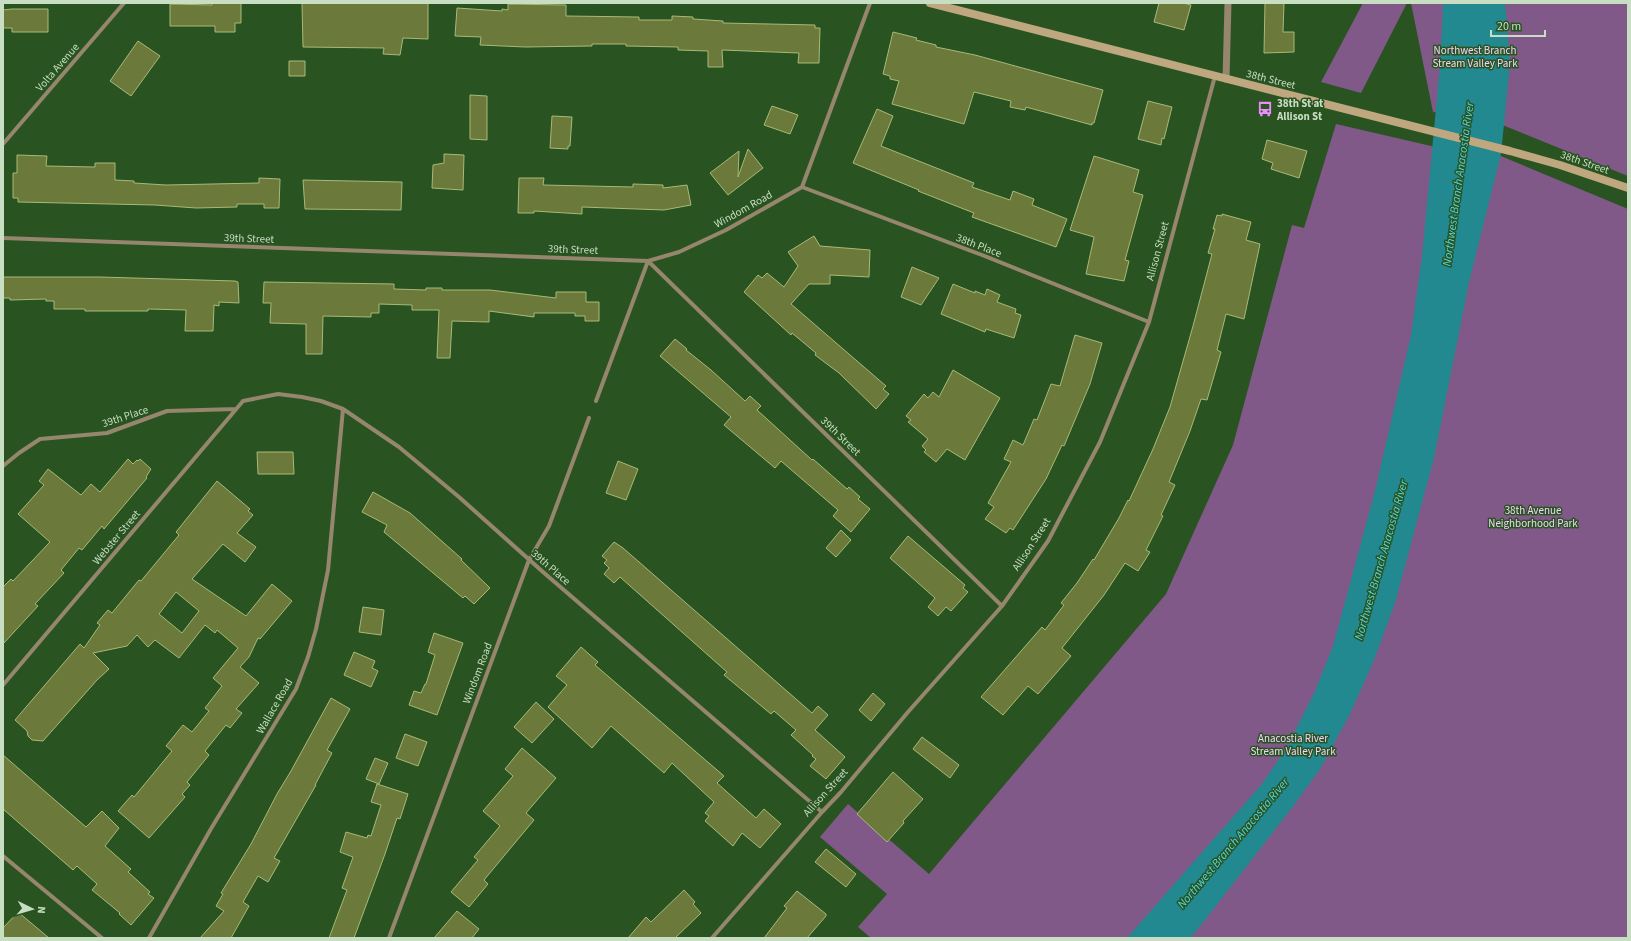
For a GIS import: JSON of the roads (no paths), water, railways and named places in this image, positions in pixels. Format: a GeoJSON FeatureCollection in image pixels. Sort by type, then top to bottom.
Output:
{"type":"FeatureCollection","features":[{"type":"Feature","properties":{"kind":"main road","name":"38th Street"},"geometry":{"type":"LineString","coordinates":[[930,3],[1560,164],[1628,188]]}},
{"type":"Feature","properties":{"kind":"street","name":"Volta Avenue"},"geometry":{"type":"LineString","coordinates":[[3,144],[124,3]]}},
{"type":"Feature","properties":{"kind":"street"},"geometry":{"type":"LineString","coordinates":[[802,187],[870,3]]}},
{"type":"Feature","properties":{"kind":"street"},"geometry":{"type":"LineString","coordinates":[[1226,79],[1228,3]]}},
{"type":"Feature","properties":{"kind":"street","name":"Allison Street"},"geometry":{"type":"LineString","coordinates":[[712,938],[1002,606],[1048,541],[1100,442],[1149,322],[1216,76]]}},
{"type":"Feature","properties":{"kind":"street","name":"Windom Road"},"geometry":{"type":"LineString","coordinates":[[648,261],[686,249],[726,230],[802,187]]}},
{"type":"Feature","properties":{"kind":"street","name":"38th Place"},"geometry":{"type":"LineString","coordinates":[[802,187],[982,255],[1149,322]]}},
{"type":"Feature","properties":{"kind":"street","name":"39th Street"},"geometry":{"type":"LineString","coordinates":[[3,238],[648,261],[1002,606]]}},
{"type":"Feature","properties":{"kind":"street"},"geometry":{"type":"LineString","coordinates":[[596,401],[648,261]]}},
{"type":"Feature","properties":{"kind":"street","name":"39th Place"},"geometry":{"type":"LineString","coordinates":[[243,401],[278,394],[302,397],[342,409],[398,447],[459,497],[529,560],[822,812]]}},
{"type":"Feature","properties":{"kind":"street","name":"Webster Street"},"geometry":{"type":"LineString","coordinates":[[3,685],[243,401]]}},
{"type":"Feature","properties":{"kind":"street","name":"39th Place"},"geometry":{"type":"LineString","coordinates":[[3,466],[40,439],[107,433],[167,411],[236,408]]}},
{"type":"Feature","properties":{"kind":"street","name":"Wallace Road"},"geometry":{"type":"LineString","coordinates":[[149,938],[212,827],[296,689],[308,657],[316,629],[328,570],[342,409]]}},
{"type":"Feature","properties":{"kind":"street","name":"Windom Road"},"geometry":{"type":"LineString","coordinates":[[389,938],[529,560],[549,526],[589,418]]}},
{"type":"Feature","properties":{"kind":"street"},"geometry":{"type":"LineString","coordinates":[[3,856],[102,938]]}},
{"type":"Feature","properties":{"kind":"water","name":"Northwest Branch Anacostia River"},"geometry":{"type":"Polygon","coordinates":[[[1443,3],[1505,3],[1510,63],[1501,154],[1469,282],[1434,458],[1395,603],[1374,660],[1350,714],[1320,769],[1291,809],[1201,925],[1190,938],[1127,938],[1261,785],[1286,749],[1315,691],[1333,646],[1375,491],[1411,335],[1422,256],[1440,66],[1443,3]]]}},
{"type":"Feature","properties":{"kind":"place","name":"38th St at Allison St"},"geometry":{"type":"Point","coordinates":[1265,109]}},
{"type":"Feature","properties":{"kind":"park label","name":"Northwest Branch Stream Valley Park"},"geometry":{"type":"Point","coordinates":[1475,56]}},
{"type":"Feature","properties":{"kind":"park label","name":"38th Avenue Neighborhood Park"},"geometry":{"type":"Point","coordinates":[1533,516]}},
{"type":"Feature","properties":{"kind":"park label","name":"Anacostia River Stream Valley Park"},"geometry":{"type":"Point","coordinates":[1293,744]}}]}
